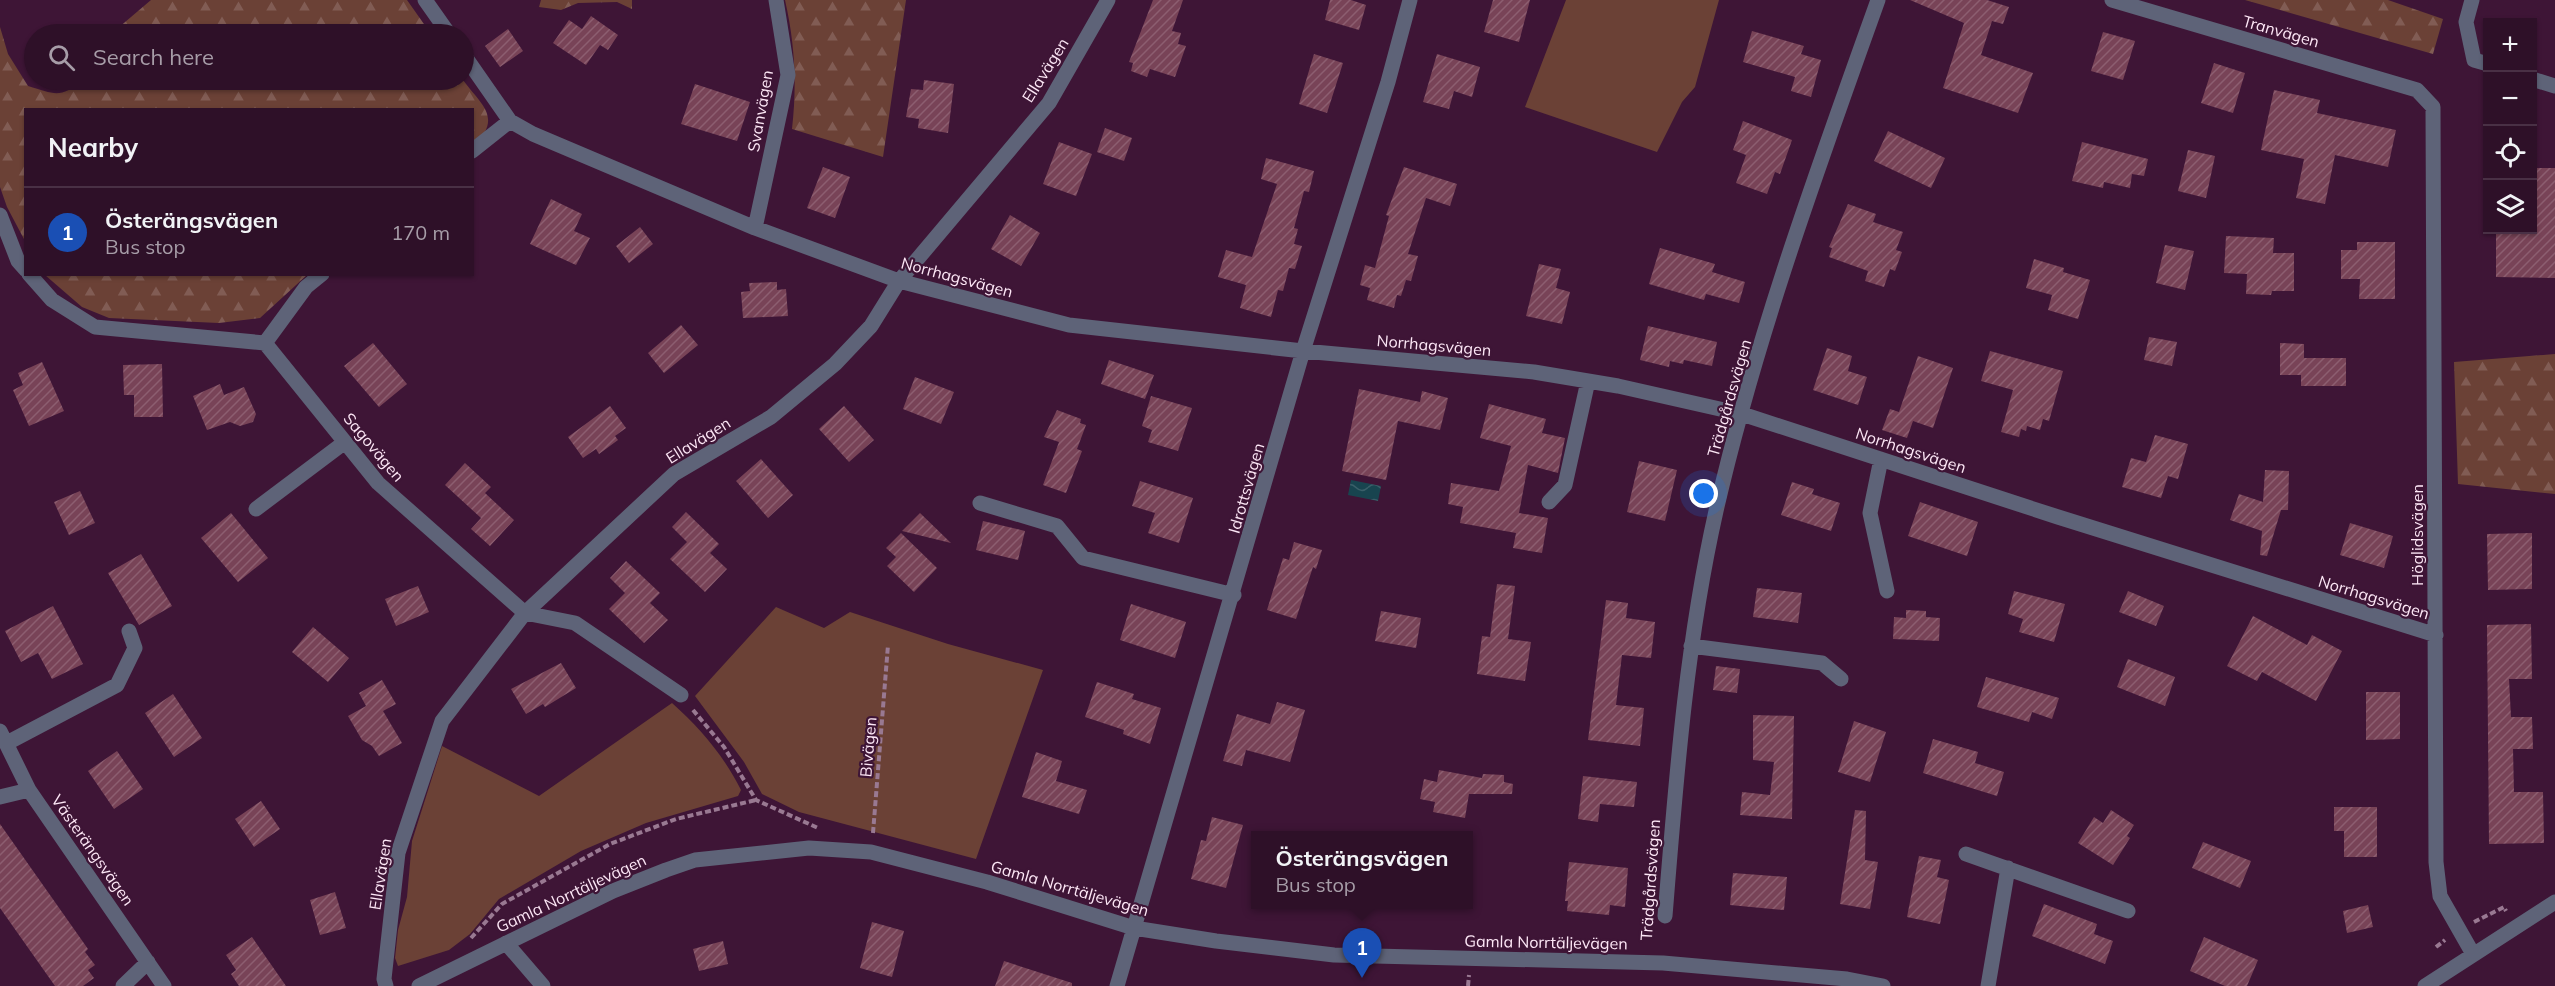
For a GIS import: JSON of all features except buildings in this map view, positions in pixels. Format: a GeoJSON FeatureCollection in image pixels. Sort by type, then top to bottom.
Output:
{"type":"FeatureCollection","features":[{"type":"Feature","properties":{"kind":"street"},"geometry":{"type":"LineString","coordinates":[[425,0],[442,24]]}},
{"type":"Feature","properties":{"kind":"street","name":"Svanvägen"},"geometry":{"type":"LineString","coordinates":[[755,228],[788,75],[776,0]]}},
{"type":"Feature","properties":{"kind":"street","name":"Ellavägen"},"geometry":{"type":"LineString","coordinates":[[386,986],[384,979],[398,853],[442,721],[525,613],[674,474],[771,417],[834,363],[871,326],[899,281],[937,240],[1049,103],[1108,0]]}},
{"type":"Feature","properties":{"kind":"street","name":"Idrottsvägen"},"geometry":{"type":"LineString","coordinates":[[1118,986],[1304,351],[1388,82],[1410,0]]}},
{"type":"Feature","properties":{"kind":"street","name":"Trädgårdsvägen"},"geometry":{"type":"LineString","coordinates":[[1665,916],[1676,774],[1691,646],[1716,512],[1794,236],[1878,0]]}},
{"type":"Feature","properties":{"kind":"street","name":"Tranvägen"},"geometry":{"type":"LineString","coordinates":[[2112,0],[2417,90],[2433,107]]}},
{"type":"Feature","properties":{"kind":"street"},"geometry":{"type":"LineString","coordinates":[[2472,0],[2466,22],[2474,60],[2483,63]]}},
{"type":"Feature","properties":{"kind":"street","name":"Norrhagsvägen"},"geometry":{"type":"LineString","coordinates":[[474,69],[510,121],[533,134],[755,228],[899,281],[1069,325],[1304,351],[1534,372],[1588,381],[1742,414],[2436,635]]}},
{"type":"Feature","properties":{"kind":"street"},"geometry":{"type":"LineString","coordinates":[[2537,81],[2555,86]]}},
{"type":"Feature","properties":{"kind":"street","name":"Höglidsvägen"},"geometry":{"type":"LineString","coordinates":[[2433,107],[2436,862],[2440,896],[2473,954]]}},
{"type":"Feature","properties":{"kind":"street"},"geometry":{"type":"LineString","coordinates":[[474,149],[510,121]]}},
{"type":"Feature","properties":{"kind":"street"},"geometry":{"type":"LineString","coordinates":[[0,215],[18,261],[24,268]]}},
{"type":"Feature","properties":{"kind":"street"},"geometry":{"type":"LineString","coordinates":[[31,276],[52,300],[95,327],[265,343],[306,287],[320,276]]}},
{"type":"Feature","properties":{"kind":"street","name":"Sagovägen"},"geometry":{"type":"LineString","coordinates":[[265,343],[378,483],[525,613]]}},
{"type":"Feature","properties":{"kind":"street"},"geometry":{"type":"LineString","coordinates":[[1549,502],[1565,485],[1588,381]]}},
{"type":"Feature","properties":{"kind":"street"},"geometry":{"type":"LineString","coordinates":[[256,509],[345,442]]}},
{"type":"Feature","properties":{"kind":"street"},"geometry":{"type":"LineString","coordinates":[[1881,459],[1870,513],[1887,591]]}},
{"type":"Feature","properties":{"kind":"street"},"geometry":{"type":"LineString","coordinates":[[980,503],[1057,526],[1083,558],[1234,596]]}},
{"type":"Feature","properties":{"kind":"street"},"geometry":{"type":"LineString","coordinates":[[525,613],[575,623],[681,695]]}},
{"type":"Feature","properties":{"kind":"street"},"geometry":{"type":"LineString","coordinates":[[3,737],[117,685],[135,648],[129,631]]}},
{"type":"Feature","properties":{"kind":"street"},"geometry":{"type":"LineString","coordinates":[[1691,646],[1822,663],[1841,679]]}},
{"type":"Feature","properties":{"kind":"street","name":"Västerängsvägen"},"geometry":{"type":"LineString","coordinates":[[3,737],[29,790],[164,986]]}},
{"type":"Feature","properties":{"kind":"street"},"geometry":{"type":"LineString","coordinates":[[0,797],[29,790]]}},
{"type":"Feature","properties":{"kind":"street","name":"Gamla Norrtäljevägen"},"geometry":{"type":"LineString","coordinates":[[418,986],[613,891],[695,860],[809,848],[871,852],[987,882],[1134,928],[1334,955],[1663,963],[1847,979],[1883,986]]}},
{"type":"Feature","properties":{"kind":"street"},"geometry":{"type":"LineString","coordinates":[[1966,854],[2128,911]]}},
{"type":"Feature","properties":{"kind":"street"},"geometry":{"type":"LineString","coordinates":[[1988,986],[2008,868]]}},
{"type":"Feature","properties":{"kind":"street"},"geometry":{"type":"LineString","coordinates":[[2425,986],[2555,902]]}},
{"type":"Feature","properties":{"kind":"street"},"geometry":{"type":"LineString","coordinates":[[506,943],[543,986]]}},
{"type":"Feature","properties":{"kind":"street"},"geometry":{"type":"LineString","coordinates":[[123,986],[148,962]]}},
{"type":"Feature","properties":{"kind":"path","name":"Bivägen"},"geometry":{"type":"LineString","coordinates":[[871,852],[888,645]]}},
{"type":"Feature","properties":{"kind":"path"},"geometry":{"type":"LineString","coordinates":[[681,695],[724,747],[756,800],[819,828]]}},
{"type":"Feature","properties":{"kind":"path"},"geometry":{"type":"LineString","coordinates":[[469,941],[502,904],[610,844],[676,819],[756,800]]}},
{"type":"Feature","properties":{"kind":"green space"},"geometry":{"type":"Polygon","coordinates":[[[151,0],[407,0],[424,24],[123,24],[151,0]]]}},
{"type":"Feature","properties":{"kind":"green space"},"geometry":{"type":"Polygon","coordinates":[[[541,0],[632,0],[632,9],[617,2],[578,3],[561,10],[539,7],[541,0]]]}},
{"type":"Feature","properties":{"kind":"green space"},"geometry":{"type":"Polygon","coordinates":[[[785,0],[906,0],[883,157],[792,129],[794,64],[785,0]]]}},
{"type":"Feature","properties":{"kind":"green space"},"geometry":{"type":"Polygon","coordinates":[[[1566,0],[1719,0],[1695,87],[1682,102],[1657,152],[1525,107],[1566,0]]]}},
{"type":"Feature","properties":{"kind":"green space"},"geometry":{"type":"Polygon","coordinates":[[[2245,0],[2388,0],[2443,19],[2433,54],[2245,0]]]}},
{"type":"Feature","properties":{"kind":"green space"},"geometry":{"type":"Polygon","coordinates":[[[0,27],[8,54],[24,80],[24,90],[57,93],[68,90],[471,90],[487,113],[487,128],[474,147],[474,108],[24,108],[24,239],[7,207],[0,187],[0,27]]]}},
{"type":"Feature","properties":{"kind":"green space"},"geometry":{"type":"Polygon","coordinates":[[[46,276],[306,276],[260,318],[219,323],[109,318],[82,307],[46,276]]]}},
{"type":"Feature","properties":{"kind":"green space"},"geometry":{"type":"Polygon","coordinates":[[[2555,354],[2555,494],[2458,484],[2454,362],[2555,354]]]}},
{"type":"Feature","properties":{"kind":"green space"},"geometry":{"type":"Polygon","coordinates":[[[776,607],[824,628],[850,612],[948,644],[1043,670],[976,859],[799,812],[762,794],[744,762],[695,696],[776,607]]]}},
{"type":"Feature","properties":{"kind":"green space"},"geometry":{"type":"Polygon","coordinates":[[[672,703],[692,722],[719,754],[741,790],[738,796],[646,823],[581,851],[499,899],[470,934],[449,950],[398,966],[395,958],[398,930],[407,897],[412,841],[442,746],[539,796],[672,703]]]}},
{"type":"Feature","properties":{"kind":"water"},"geometry":{"type":"Polygon","coordinates":[[[1351,480],[1381,486],[1378,501],[1348,495],[1351,480]]]}},
{"type":"Feature","properties":{"kind":"place","name":"Österängsvägen"},"geometry":{"type":"Point","coordinates":[1362,978]}}]}
